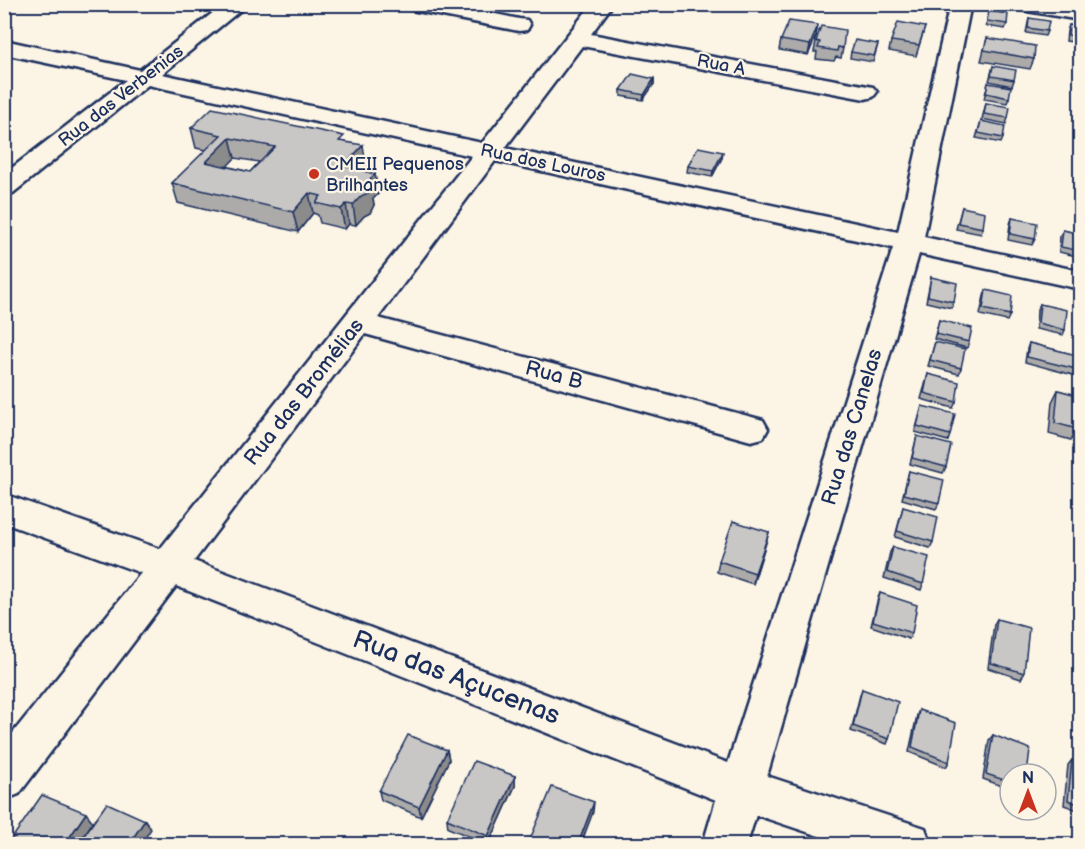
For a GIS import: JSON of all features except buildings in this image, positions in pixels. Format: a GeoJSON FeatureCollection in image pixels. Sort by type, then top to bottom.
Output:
{"type":"FeatureCollection","features":[{"type":"Feature","properties":{"kind":"street","name":"Rua das Verbenias"},"geometry":{"type":"LineString","coordinates":[[4,187],[238,4]]}},
{"type":"Feature","properties":{"kind":"street"},"geometry":{"type":"LineString","coordinates":[[412,4],[519,25]]}},
{"type":"Feature","properties":{"kind":"street","name":"Rua das Bromélias"},"geometry":{"type":"LineString","coordinates":[[4,779],[603,4]]}},
{"type":"Feature","properties":{"kind":"street","name":"Rua das Canelas"},"geometry":{"type":"LineString","coordinates":[[725,844],[909,242],[961,4]]}},
{"type":"Feature","properties":{"kind":"street"},"geometry":{"type":"LineString","coordinates":[[1021,4],[1080,14]]}},
{"type":"Feature","properties":{"kind":"street","name":"Rua A"},"geometry":{"type":"LineString","coordinates":[[577,38],[865,92]]}},
{"type":"Feature","properties":{"kind":"street","name":"Rua dos Louros"},"geometry":{"type":"LineString","coordinates":[[4,47],[1080,280]]}},
{"type":"Feature","properties":{"kind":"street","name":"Rua B"},"geometry":{"type":"LineString","coordinates":[[357,322],[751,429]]}},
{"type":"Feature","properties":{"kind":"street","name":"Rua das Açucenas"},"geometry":{"type":"LineString","coordinates":[[4,508],[168,567],[741,789],[909,844]]}},
{"type":"Feature","properties":{"kind":"place","name":"CMEII Pequenos Brilhantes"},"geometry":{"type":"Point","coordinates":[314,174]}}]}
